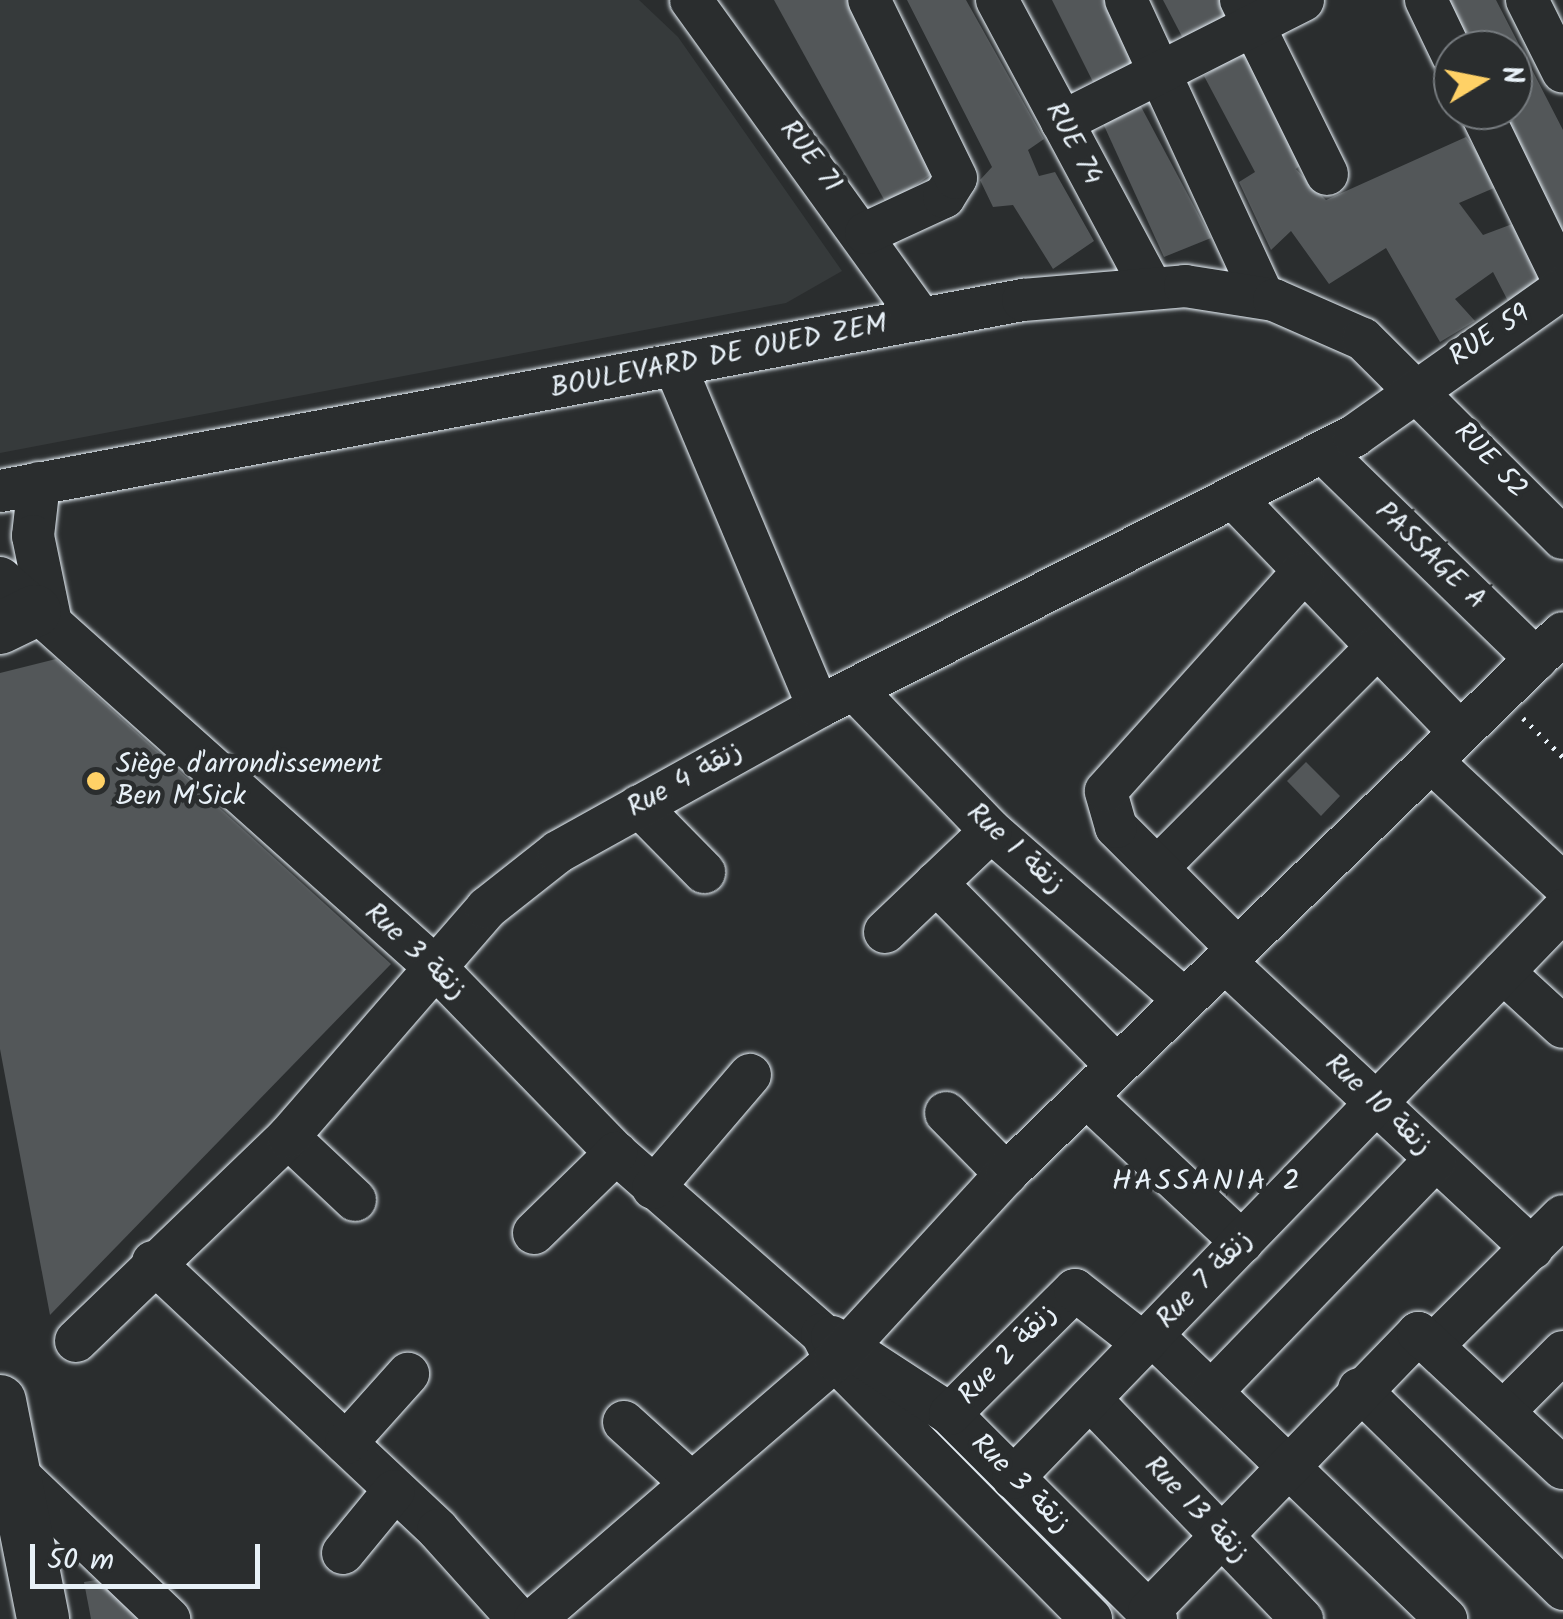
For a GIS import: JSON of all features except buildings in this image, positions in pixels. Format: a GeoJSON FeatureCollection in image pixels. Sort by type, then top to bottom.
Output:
{"type":"FeatureCollection","features":[{"type":"Feature","properties":{"kind":"main road"},"geometry":{"type":"LineString","coordinates":[[0,1401],[42,1619]]}},
{"type":"Feature","properties":{"kind":"street","name":"RUE 71"},"geometry":{"type":"LineString","coordinates":[[692,0],[866,233],[921,319]]}},
{"type":"Feature","properties":{"kind":"street"},"geometry":{"type":"LineString","coordinates":[[866,233],[944,197],[956,178],[868,0]]}},
{"type":"Feature","properties":{"kind":"street","name":"RUE 74"},"geometry":{"type":"LineString","coordinates":[[997,0],[1151,287]]}},
{"type":"Feature","properties":{"kind":"street"},"geometry":{"type":"LineString","coordinates":[[1126,0],[1263,297]]}},
{"type":"Feature","properties":{"kind":"street"},"geometry":{"type":"LineString","coordinates":[[1062,122],[1162,73],[1248,12],[1303,0]]}},
{"type":"Feature","properties":{"kind":"street"},"geometry":{"type":"LineString","coordinates":[[1426,0],[1440,30]]}},
{"type":"Feature","properties":{"kind":"street"},"geometry":{"type":"LineString","coordinates":[[1527,0],[1563,72]]}},
{"type":"Feature","properties":{"kind":"street"},"geometry":{"type":"LineString","coordinates":[[1248,12],[1327,174]]}},
{"type":"Feature","properties":{"kind":"street"},"geometry":{"type":"LineString","coordinates":[[1490,130],[1563,280]]}},
{"type":"Feature","properties":{"kind":"street","name":"BOULEVARD DE OUED ZEM"},"geometry":{"type":"LineString","coordinates":[[19,486],[921,319],[1151,287],[1263,297],[1342,327],[1417,384]]}},
{"type":"Feature","properties":{"kind":"street","name":"RUE 59"},"geometry":{"type":"LineString","coordinates":[[1417,384],[1563,288]]}},
{"type":"Feature","properties":{"kind":"street","name":"Rue 1 زنقة"},"geometry":{"type":"LineString","coordinates":[[675,366],[836,698],[1185,1000]]}},
{"type":"Feature","properties":{"kind":"street","name":"Rue 4 زنقة"},"geometry":{"type":"LineString","coordinates":[[76,1341],[288,1137],[511,887],[638,806],[836,698],[1324,453],[1417,384]]}},
{"type":"Feature","properties":{"kind":"street","name":"RUE 52"},"geometry":{"type":"LineString","coordinates":[[1417,384],[1563,538]]}},
{"type":"Feature","properties":{"kind":"street","name":"PASSAGE A"},"geometry":{"type":"LineString","coordinates":[[1324,453],[1550,646]]}},
{"type":"Feature","properties":{"kind":"street"},"geometry":{"type":"LineString","coordinates":[[19,486],[33,536],[22,610]]}},
{"type":"Feature","properties":{"kind":"street"},"geometry":{"type":"LineString","coordinates":[[1234,498],[1374,649],[1446,746],[1563,884]]}},
{"type":"Feature","properties":{"kind":"street"},"geometry":{"type":"LineString","coordinates":[[1231,955],[1160,865],[1116,826],[1106,791],[1115,775],[1302,573]]}},
{"type":"Feature","properties":{"kind":"street","name":"Rue 3 زنقة"},"geometry":{"type":"LineString","coordinates":[[22,610],[436,968],[616,1154],[836,1346],[1091,1619]]}},
{"type":"Feature","properties":{"kind":"street"},"geometry":{"type":"LineString","coordinates":[[535,1619],[836,1346],[1116,1065],[1550,646]]}},
{"type":"Feature","properties":{"kind":"street"},"geometry":{"type":"LineString","coordinates":[[1160,865],[1374,649]]}},
{"type":"Feature","properties":{"kind":"street"},"geometry":{"type":"LineString","coordinates":[[638,806],[704,872]]}},
{"type":"Feature","properties":{"kind":"street"},"geometry":{"type":"LineString","coordinates":[[885,932],[991,831]]}},
{"type":"Feature","properties":{"kind":"street"},"geometry":{"type":"LineString","coordinates":[[936,883],[1116,1065]]}},
{"type":"Feature","properties":{"kind":"street","name":"Rue 7 زنقة"},"geometry":{"type":"LineString","coordinates":[[1014,1478],[1563,910]]}},
{"type":"Feature","properties":{"kind":"street","name":"Rue 10 زنقة"},"geometry":{"type":"LineString","coordinates":[[1231,955],[1376,1104],[1532,1248]]}},
{"type":"Feature","properties":{"kind":"street"},"geometry":{"type":"LineString","coordinates":[[1503,972],[1563,1028]]}},
{"type":"Feature","properties":{"kind":"street"},"geometry":{"type":"LineString","coordinates":[[654,1188],[750,1075]]}},
{"type":"Feature","properties":{"kind":"street"},"geometry":{"type":"LineString","coordinates":[[1086,1096],[1242,1242]]}},
{"type":"Feature","properties":{"kind":"street"},"geometry":{"type":"LineString","coordinates":[[946,1113],[1006,1174]]}},
{"type":"Feature","properties":{"kind":"street"},"geometry":{"type":"LineString","coordinates":[[288,1137],[355,1200]]}},
{"type":"Feature","properties":{"kind":"street"},"geometry":{"type":"LineString","coordinates":[[534,1233],[616,1154]]}},
{"type":"Feature","properties":{"kind":"street"},"geometry":{"type":"LineString","coordinates":[[1212,1391],[1436,1159]]}},
{"type":"Feature","properties":{"kind":"street"},"geometry":{"type":"LineString","coordinates":[[1153,1615],[1218,1534],[1359,1389],[1425,1339],[1532,1248],[1563,1216]]}},
{"type":"Feature","properties":{"kind":"street"},"geometry":{"type":"LineString","coordinates":[[154,1262],[394,1490],[518,1619]]}},
{"type":"Feature","properties":{"kind":"street","name":"Rue 2 زنقة"},"geometry":{"type":"LineString","coordinates":[[950,1414],[1066,1295],[1085,1290],[1148,1339]]}},
{"type":"Feature","properties":{"kind":"street"},"geometry":{"type":"LineString","coordinates":[[1148,1339],[1212,1391],[1288,1462],[1446,1619]]}},
{"type":"Feature","properties":{"kind":"street"},"geometry":{"type":"LineString","coordinates":[[1425,1339],[1563,1468]]}},
{"type":"Feature","properties":{"kind":"street","name":"Rue 3 زنقة"},"geometry":{"type":"LineString","coordinates":[[836,1346],[950,1414],[1153,1615]]}},
{"type":"Feature","properties":{"kind":"street"},"geometry":{"type":"LineString","coordinates":[[1505,1410],[1563,1352]]}},
{"type":"Feature","properties":{"kind":"street"},"geometry":{"type":"LineString","coordinates":[[346,1444],[408,1374]]}},
{"type":"Feature","properties":{"kind":"street"},"geometry":{"type":"LineString","coordinates":[[1359,1389],[1563,1590]]}},
{"type":"Feature","properties":{"kind":"street","name":"Rue 13 زنقة"},"geometry":{"type":"LineString","coordinates":[[1090,1399],[1302,1619]]}},
{"type":"Feature","properties":{"kind":"street"},"geometry":{"type":"LineString","coordinates":[[624,1422],[690,1481]]}},
{"type":"Feature","properties":{"kind":"street"},"geometry":{"type":"LineString","coordinates":[[12,1468],[168,1619]]}},
{"type":"Feature","properties":{"kind":"street"},"geometry":{"type":"LineString","coordinates":[[344,1553],[394,1490]]}},
{"type":"Feature","properties":{"kind":"path"},"geometry":{"type":"LineString","coordinates":[[1499,696],[1563,757]]}},
{"type":"Feature","properties":{"kind":"shaded area"},"geometry":{"type":"Polygon","coordinates":[[[0,0],[639,0],[678,37],[842,271],[786,303],[0,453],[0,0]]]}},
{"type":"Feature","properties":{"kind":"place","name":"Siège d'arrondissement Ben M'Sick"},"geometry":{"type":"Point","coordinates":[96,781]}},
{"type":"Feature","properties":{"kind":"district","name":"HASSANIA 2"},"geometry":{"type":"Point","coordinates":[1207,1182]}}]}
